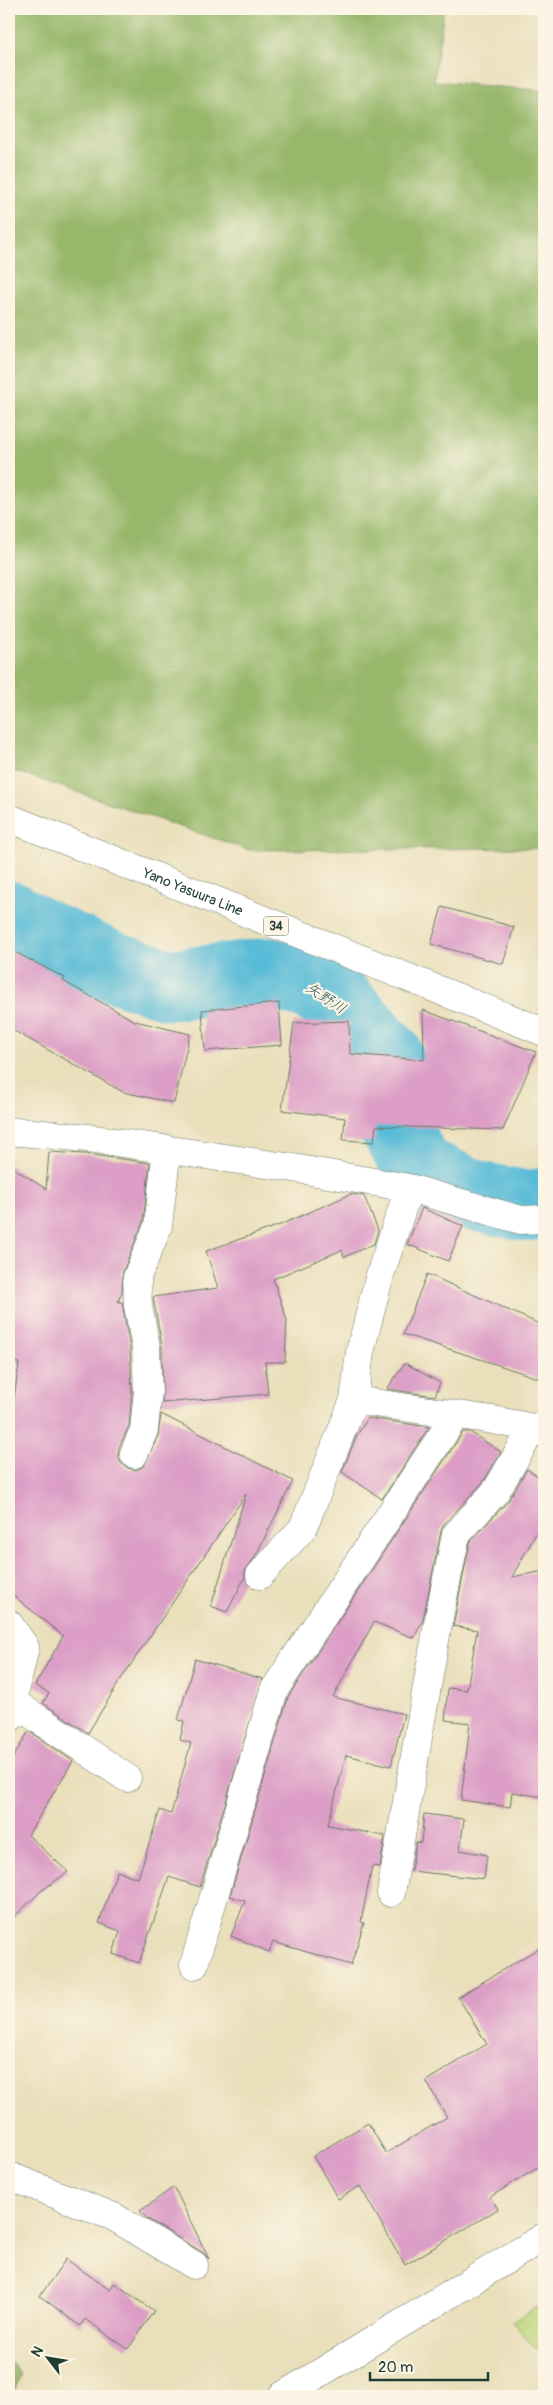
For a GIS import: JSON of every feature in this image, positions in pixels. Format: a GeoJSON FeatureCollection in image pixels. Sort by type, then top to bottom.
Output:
{"type":"FeatureCollection","features":[{"type":"Feature","properties":{"kind":"street","name":"Yano Yasuura Line"},"geometry":{"type":"LineString","coordinates":[[9,818],[544,1032]]}},
{"type":"Feature","properties":{"kind":"street"},"geometry":{"type":"LineString","coordinates":[[9,1131],[88,1138],[293,1168],[409,1188],[521,1220],[544,1219]]}},
{"type":"Feature","properties":{"kind":"street"},"geometry":{"type":"LineString","coordinates":[[134,1454],[144,1430],[148,1391],[146,1348],[138,1306],[137,1277],[158,1226],[167,1149]]}},
{"type":"Feature","properties":{"kind":"street"},"geometry":{"type":"LineString","coordinates":[[260,1575],[303,1528],[354,1400],[360,1352],[379,1278],[409,1188]]}},
{"type":"Feature","properties":{"kind":"street"},"geometry":{"type":"LineString","coordinates":[[354,1400],[493,1420],[539,1429],[496,1491],[456,1535],[440,1612],[391,1893]]}},
{"type":"Feature","properties":{"kind":"street"},"geometry":{"type":"LineString","coordinates":[[194,1965],[274,1690],[455,1416]]}},
{"type":"Feature","properties":{"kind":"street"},"geometry":{"type":"LineString","coordinates":[[9,1624],[25,1647],[11,1711],[127,1778]]}},
{"type":"Feature","properties":{"kind":"street"},"geometry":{"type":"LineString","coordinates":[[9,2176],[114,2217],[194,2265]]}},
{"type":"Feature","properties":{"kind":"street"},"geometry":{"type":"LineString","coordinates":[[282,2396],[544,2237]]}},
{"type":"Feature","properties":{"kind":"green space"},"geometry":{"type":"Polygon","coordinates":[[[9,9],[444,9],[434,81],[544,91],[544,848],[249,850],[9,769],[9,9]]]}},
{"type":"Feature","properties":{"kind":"green space"},"geometry":{"type":"Polygon","coordinates":[[[544,2303],[544,2357],[512,2322],[544,2303]]]}},
{"type":"Feature","properties":{"kind":"green space"},"geometry":{"type":"Polygon","coordinates":[[[9,2360],[21,2375],[12,2396],[9,2396],[9,2360]]]}},
{"type":"Feature","properties":{"kind":"building"},"geometry":{"type":"Polygon","coordinates":[[[442,907],[514,927],[503,964],[431,944],[442,907]]]}},
{"type":"Feature","properties":{"kind":"building"},"geometry":{"type":"Polygon","coordinates":[[[9,949],[65,978],[63,981],[135,1021],[190,1034],[174,1103],[123,1092],[9,1028],[9,949]]]}},
{"type":"Feature","properties":{"kind":"building"},"geometry":{"type":"Polygon","coordinates":[[[279,1003],[282,1045],[205,1051],[202,1010],[279,1003]]]}},
{"type":"Feature","properties":{"kind":"building"},"geometry":{"type":"Polygon","coordinates":[[[423,1010],[536,1052],[503,1130],[376,1126],[374,1142],[343,1140],[345,1118],[282,1110],[294,1023],[349,1021],[350,1054],[424,1060],[423,1010]]]}},
{"type":"Feature","properties":{"kind":"building"},"geometry":{"type":"Polygon","coordinates":[[[49,1152],[86,1154],[150,1163],[143,1222],[123,1271],[122,1292],[118,1302],[122,1302],[130,1349],[132,1391],[129,1426],[119,1448],[118,1456],[121,1463],[128,1468],[136,1470],[144,1466],[158,1436],[161,1414],[293,1481],[255,1557],[245,1571],[245,1577],[227,1612],[211,1606],[246,1494],[119,1682],[88,1733],[43,1703],[49,1693],[35,1685],[63,1636],[9,1592],[9,1433],[19,1363],[9,1362],[9,1165],[46,1189],[49,1152]]]}},
{"type":"Feature","properties":{"kind":"building"},"geometry":{"type":"Polygon","coordinates":[[[351,1194],[364,1196],[378,1230],[374,1244],[344,1257],[342,1250],[273,1279],[287,1320],[285,1362],[265,1362],[268,1394],[162,1403],[162,1346],[153,1297],[218,1288],[206,1251],[280,1225],[351,1194]]]}},
{"type":"Feature","properties":{"kind":"building"},"geometry":{"type":"Polygon","coordinates":[[[422,1208],[463,1226],[448,1261],[407,1244],[422,1208]]]}},
{"type":"Feature","properties":{"kind":"building"},"geometry":{"type":"Polygon","coordinates":[[[427,1274],[544,1326],[544,1380],[403,1334],[427,1274]]]}},
{"type":"Feature","properties":{"kind":"building"},"geometry":{"type":"Polygon","coordinates":[[[405,1363],[440,1383],[435,1396],[387,1389],[405,1363]]]}},
{"type":"Feature","properties":{"kind":"building"},"geometry":{"type":"Polygon","coordinates":[[[368,1418],[429,1427],[382,1499],[342,1472],[357,1435],[368,1418]]]}},
{"type":"Feature","properties":{"kind":"building"},"geometry":{"type":"Polygon","coordinates":[[[463,1432],[470,1432],[501,1452],[483,1482],[444,1524],[423,1620],[414,1638],[374,1622],[333,1697],[404,1714],[391,1766],[346,1755],[328,1825],[385,1836],[380,1867],[372,1866],[361,1922],[364,1923],[351,1965],[273,1942],[269,1952],[231,1936],[245,1901],[230,1896],[288,1697],[463,1432]]]}},
{"type":"Feature","properties":{"kind":"building"},"geometry":{"type":"Polygon","coordinates":[[[527,1469],[544,1480],[544,1519],[512,1577],[544,1571],[544,1797],[512,1792],[510,1807],[461,1800],[470,1723],[445,1720],[448,1688],[467,1690],[477,1630],[453,1626],[470,1542],[508,1501],[527,1469]]]}},
{"type":"Feature","properties":{"kind":"building"},"geometry":{"type":"Polygon","coordinates":[[[195,1659],[263,1679],[200,1887],[169,1877],[139,1963],[113,1954],[120,1931],[99,1923],[117,1871],[138,1878],[160,1810],[171,1814],[191,1743],[180,1740],[184,1721],[178,1720],[195,1659]]]}},
{"type":"Feature","properties":{"kind":"building"},"geometry":{"type":"Polygon","coordinates":[[[29,1731],[73,1761],[28,1835],[68,1872],[41,1891],[9,1922],[9,1764],[29,1731]]]}},
{"type":"Feature","properties":{"kind":"building"},"geometry":{"type":"Polygon","coordinates":[[[424,1814],[464,1819],[460,1850],[487,1855],[484,1879],[411,1871],[416,1842],[421,1843],[424,1814]]]}},
{"type":"Feature","properties":{"kind":"building"},"geometry":{"type":"Polygon","coordinates":[[[544,1945],[544,2164],[490,2197],[498,2209],[405,2265],[360,2186],[338,2199],[313,2156],[368,2123],[386,2153],[447,2117],[426,2081],[487,2044],[458,1997],[544,1945]]]}},
{"type":"Feature","properties":{"kind":"building"},"geometry":{"type":"Polygon","coordinates":[[[174,2187],[209,2259],[202,2252],[146,2218],[140,2211],[174,2187]]]}},
{"type":"Feature","properties":{"kind":"building"},"geometry":{"type":"Polygon","coordinates":[[[66,2259],[110,2290],[114,2283],[154,2311],[128,2349],[85,2319],[80,2326],[40,2296],[66,2259]]]}},
{"type":"Feature","properties":{"kind":"waterway","name":"矢野川"},"geometry":{"type":"LineString","coordinates":[[9,916],[37,932],[109,965],[170,985],[269,973],[311,985],[343,1006],[388,1056],[391,1120],[419,1170],[475,1196],[526,1206],[544,1203]]}}]}
